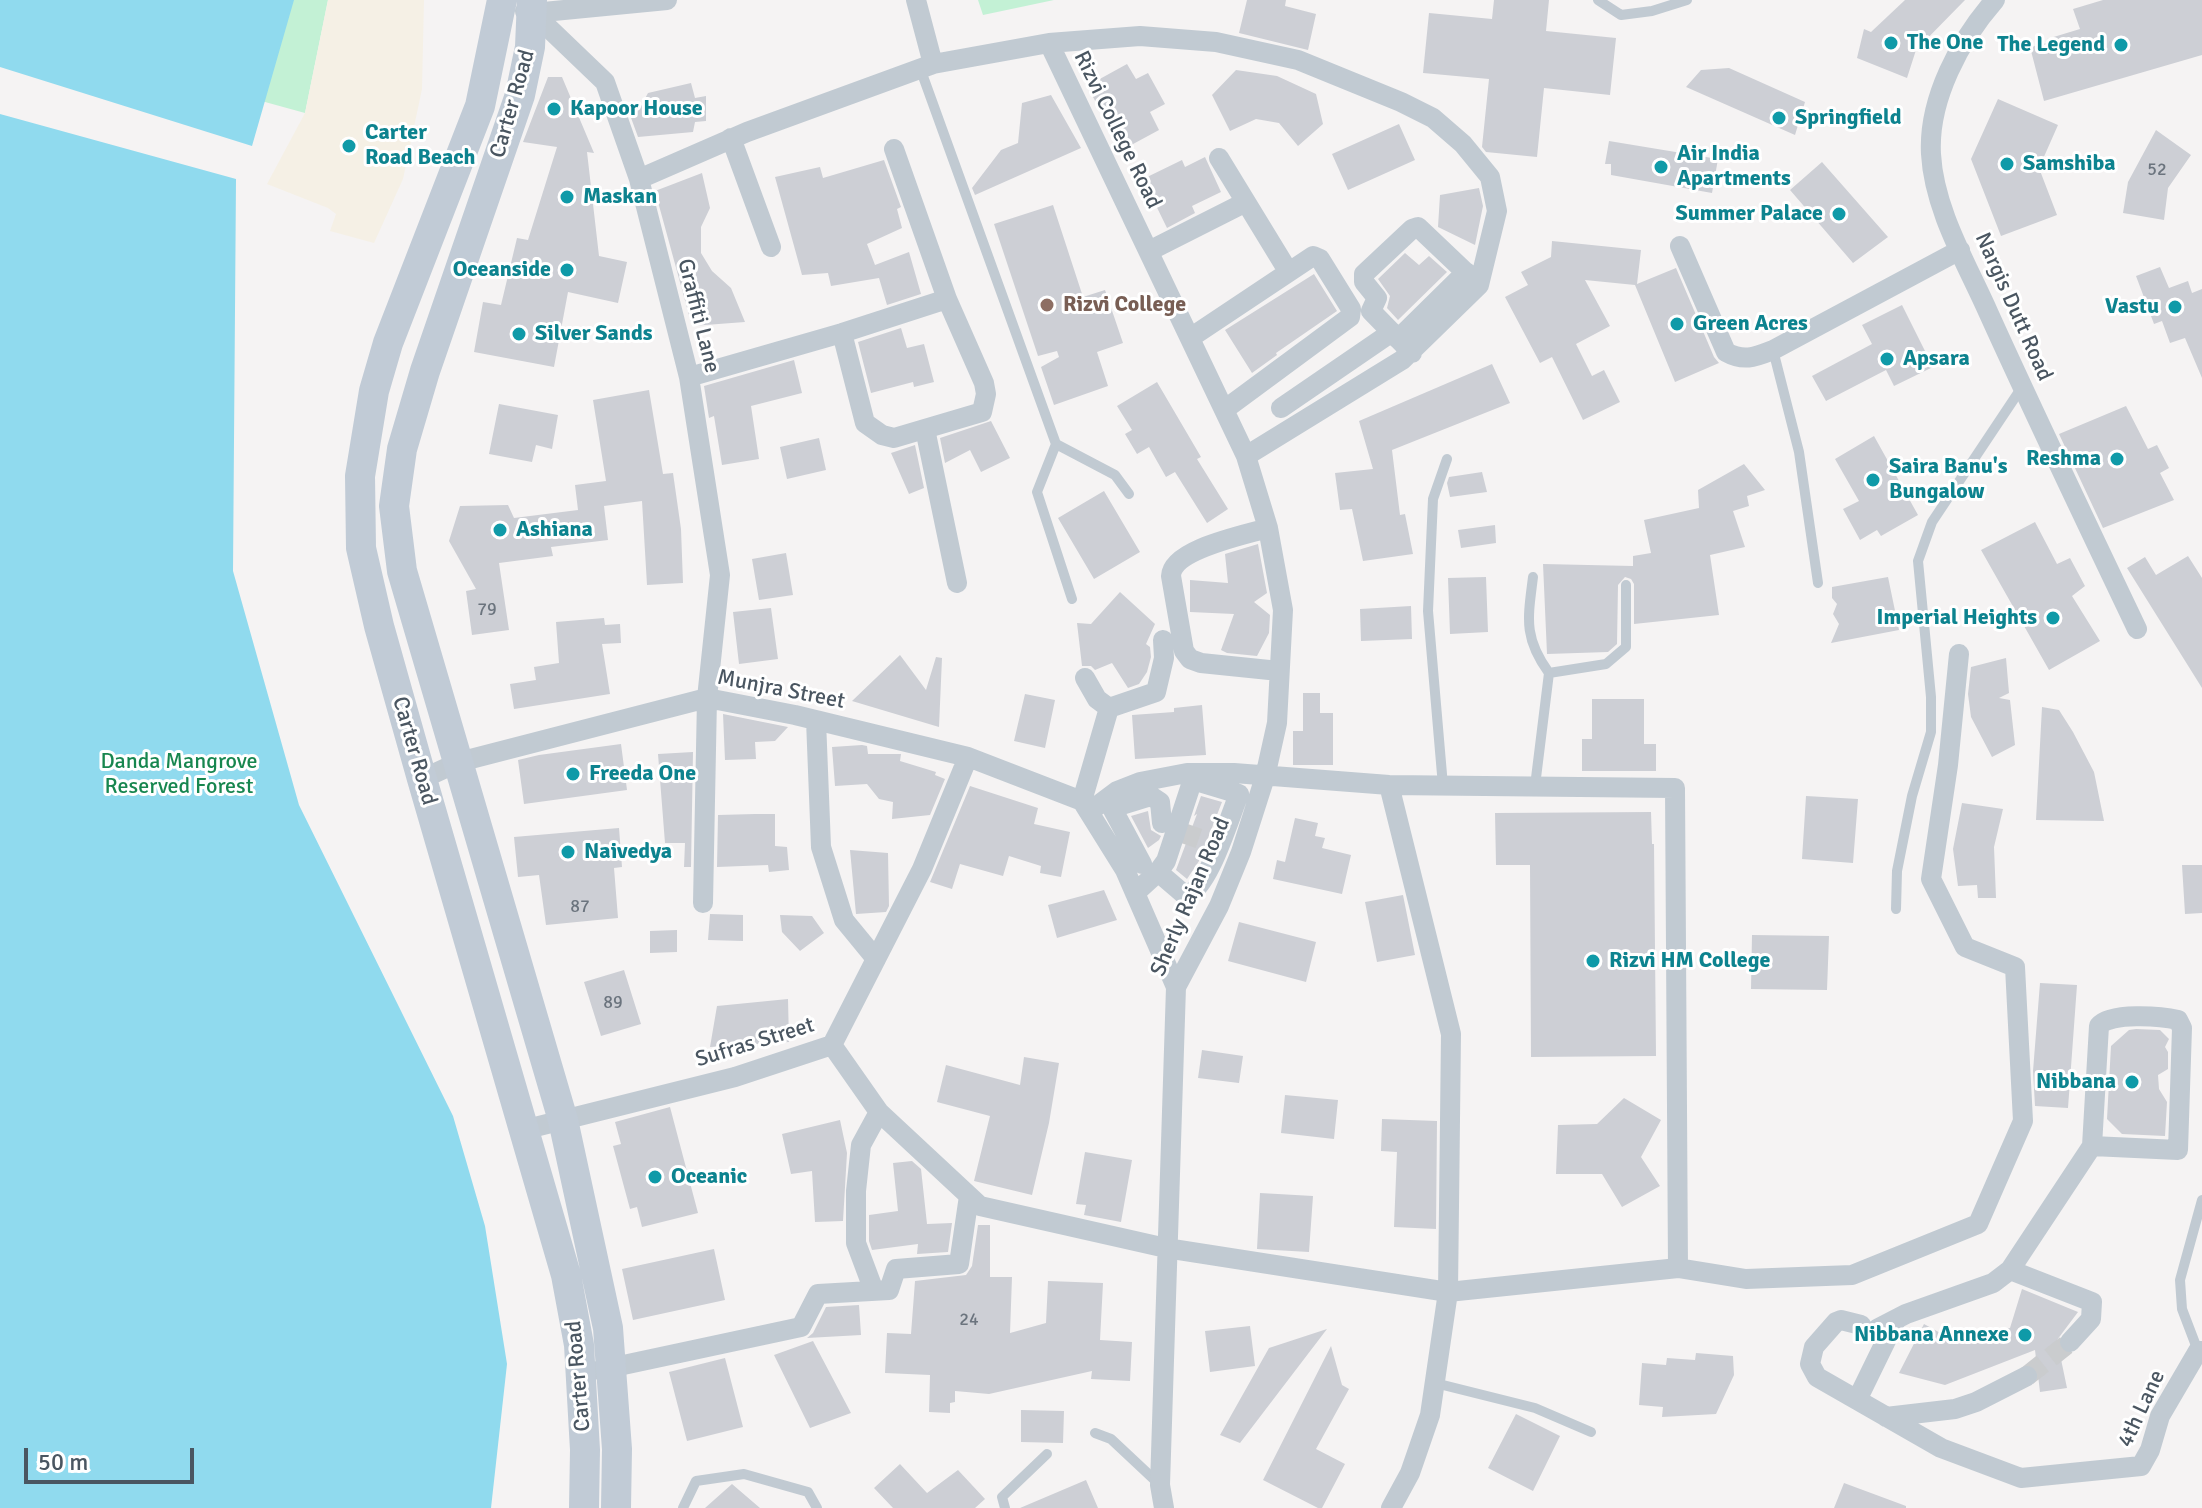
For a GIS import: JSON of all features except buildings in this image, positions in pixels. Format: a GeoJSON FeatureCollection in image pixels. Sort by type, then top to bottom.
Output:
{"type":"FeatureCollection","features":[{"type":"Feature","properties":{"kind":"main road","name":"Carter Road"},"geometry":{"type":"LineString","coordinates":[[517,4],[530,47],[520,95],[425,371],[402,449],[394,506],[402,571],[563,1120],[608,1328],[617,1449],[616,1508]]}},
{"type":"Feature","properties":{"kind":"main road","name":"Carter Road"},"geometry":{"type":"LineString","coordinates":[[517,4],[388,343],[374,391],[360,476],[361,548],[379,626],[422,779],[566,1275],[579,1345],[585,1450],[584,1508]]}},
{"type":"Feature","properties":{"kind":"street"},"geometry":{"type":"LineString","coordinates":[[517,4],[667,0]]}},
{"type":"Feature","properties":{"kind":"street"},"geometry":{"type":"LineString","coordinates":[[916,0],[926,66]]}},
{"type":"Feature","properties":{"kind":"street","name":"Nargis Dutt Road"},"geometry":{"type":"LineString","coordinates":[[1995,0],[1973,25],[1934,111],[1931,153],[1937,193],[2022,387],[2137,629]]}},
{"type":"Feature","properties":{"kind":"street","name":"Graffiti Lane"},"geometry":{"type":"LineString","coordinates":[[517,4],[605,82],[639,179],[689,377],[720,575],[707,698],[703,903]]}},
{"type":"Feature","properties":{"kind":"street"},"geometry":{"type":"LineString","coordinates":[[1049,43],[1140,36],[1216,42],[1298,60],[1433,118],[1463,144],[1490,177],[1497,211],[1473,278],[1401,341],[1246,456]]}},
{"type":"Feature","properties":{"kind":"street","name":"Rizvi College Road"},"geometry":{"type":"LineString","coordinates":[[639,179],[731,138],[926,66],[1049,43],[1246,456]]}},
{"type":"Feature","properties":{"kind":"street"},"geometry":{"type":"LineString","coordinates":[[731,138],[771,247]]}},
{"type":"Feature","properties":{"kind":"street"},"geometry":{"type":"LineString","coordinates":[[842,333],[865,423],[882,435],[894,438],[982,412],[986,394],[984,383],[947,299],[894,149]]}},
{"type":"Feature","properties":{"kind":"street"},"geometry":{"type":"LineString","coordinates":[[1219,158],[1288,271]]}},
{"type":"Feature","properties":{"kind":"street"},"geometry":{"type":"LineString","coordinates":[[1149,251],[1246,202]]}},
{"type":"Feature","properties":{"kind":"street"},"geometry":{"type":"LineString","coordinates":[[1401,341],[1371,311],[1377,298],[1363,276],[1412,229],[1421,229],[1473,278]]}},
{"type":"Feature","properties":{"kind":"street"},"geometry":{"type":"LineString","coordinates":[[1680,246],[1726,352],[1737,358],[1751,358],[1773,350],[1960,250]]}},
{"type":"Feature","properties":{"kind":"street"},"geometry":{"type":"LineString","coordinates":[[1190,338],[1310,256],[1317,256],[1351,309],[1352,314],[1224,410]]}},
{"type":"Feature","properties":{"kind":"street"},"geometry":{"type":"LineString","coordinates":[[689,377],[947,299]]}},
{"type":"Feature","properties":{"kind":"street"},"geometry":{"type":"LineString","coordinates":[[1281,408],[1401,341]]}},
{"type":"Feature","properties":{"kind":"street"},"geometry":{"type":"LineString","coordinates":[[925,429],[957,583]]}},
{"type":"Feature","properties":{"kind":"street","name":"Sherly Rajan Road"},"geometry":{"type":"LineString","coordinates":[[1164,1508],[1160,1485],[1176,987],[1219,906],[1241,852],[1248,797],[1265,777],[1277,723],[1283,610],[1268,528],[1246,456]]}},
{"type":"Feature","properties":{"kind":"street"},"geometry":{"type":"LineString","coordinates":[[1268,528],[1193,551],[1176,563],[1171,576],[1184,651],[1190,659],[1201,663],[1279,671]]}},
{"type":"Feature","properties":{"kind":"street"},"geometry":{"type":"LineString","coordinates":[[1109,708],[1156,692],[1164,658],[1163,640]]}},
{"type":"Feature","properties":{"kind":"street"},"geometry":{"type":"LineString","coordinates":[[832,1045],[879,1112],[980,1206],[1166,1248],[1448,1292],[1678,1268],[1746,1279],[1852,1275],[1978,1224],[2023,1121],[2015,967],[1965,947],[1931,879],[1948,765],[1959,654]]}},
{"type":"Feature","properties":{"kind":"street"},"geometry":{"type":"LineString","coordinates":[[1085,678],[1097,699],[1109,708]]}},
{"type":"Feature","properties":{"kind":"street","name":"Munjra Street"},"geometry":{"type":"LineString","coordinates":[[422,779],[459,762],[707,698],[816,720],[968,757],[1095,799]]}},
{"type":"Feature","properties":{"kind":"street"},"geometry":{"type":"LineString","coordinates":[[1109,708],[1095,799],[1144,865],[1180,894],[1186,896],[1194,893],[1206,876],[1217,844],[1248,797],[1199,782],[1191,785],[1173,828],[1166,861],[1144,865]]}},
{"type":"Feature","properties":{"kind":"street"},"geometry":{"type":"LineString","coordinates":[[816,720],[821,847],[844,920],[876,959]]}},
{"type":"Feature","properties":{"kind":"street","name":"Sufras Street"},"geometry":{"type":"LineString","coordinates":[[523,1130],[735,1077],[832,1045],[922,869],[968,757]]}},
{"type":"Feature","properties":{"kind":"street"},"geometry":{"type":"LineString","coordinates":[[1095,799],[1140,782],[1177,774],[1211,772],[1389,785],[1675,788],[1678,1268]]}},
{"type":"Feature","properties":{"kind":"street"},"geometry":{"type":"LineString","coordinates":[[1389,785],[1451,1034],[1448,1292],[1430,1415],[1410,1473],[1391,1508]]}},
{"type":"Feature","properties":{"kind":"street"},"geometry":{"type":"LineString","coordinates":[[1095,799],[1114,806],[1151,796],[1160,802],[1173,828]]}},
{"type":"Feature","properties":{"kind":"street"},"geometry":{"type":"LineString","coordinates":[[1217,844],[1241,852]]}},
{"type":"Feature","properties":{"kind":"street"},"geometry":{"type":"LineString","coordinates":[[1144,865],[1135,893],[1176,987]]}},
{"type":"Feature","properties":{"kind":"street"},"geometry":{"type":"LineString","coordinates":[[1135,893],[1144,865]]}},
{"type":"Feature","properties":{"kind":"street"},"geometry":{"type":"LineString","coordinates":[[1194,893],[1219,906]]}},
{"type":"Feature","properties":{"kind":"street"},"geometry":{"type":"LineString","coordinates":[[2027,1376],[1955,1409],[1886,1417],[1817,1377],[1810,1364],[1814,1347],[1836,1322],[1841,1320],[1869,1327],[1896,1320],[1993,1283],[2010,1270],[2092,1146],[2099,1026],[2115,1017],[2178,1020],[2182,1028],[2179,1147],[2175,1151],[2092,1146]]}},
{"type":"Feature","properties":{"kind":"street"},"geometry":{"type":"LineString","coordinates":[[874,1291],[856,1243],[856,1191],[861,1145],[879,1112]]}},
{"type":"Feature","properties":{"kind":"street"},"geometry":{"type":"LineString","coordinates":[[581,1373],[801,1327],[818,1294],[889,1290],[896,1269],[959,1264],[969,1196]]}},
{"type":"Feature","properties":{"kind":"street"},"geometry":{"type":"LineString","coordinates":[[2010,1270],[2092,1302],[2091,1319],[2070,1342]]}},
{"type":"Feature","properties":{"kind":"street"},"geometry":{"type":"LineString","coordinates":[[1857,1400],[1896,1320]]}},
{"type":"Feature","properties":{"kind":"street","name":"4th Lane"},"geometry":{"type":"LineString","coordinates":[[1886,1417],[1941,1448],[2021,1478],[2141,1466],[2150,1450],[2160,1416],[2200,1351]]}},
{"type":"Feature","properties":{"kind":"lane"},"geometry":{"type":"LineString","coordinates":[[1598,0],[1621,15],[1652,11],[1687,0]]}},
{"type":"Feature","properties":{"kind":"lane"},"geometry":{"type":"LineString","coordinates":[[926,66],[1056,444],[1037,492],[1072,599]]}},
{"type":"Feature","properties":{"kind":"lane"},"geometry":{"type":"LineString","coordinates":[[1773,350],[1799,452],[1818,583]]}},
{"type":"Feature","properties":{"kind":"lane"},"geometry":{"type":"LineString","coordinates":[[1896,909],[1897,871],[1912,796],[1931,732],[1931,697],[1918,561],[1932,522],[2022,387]]}},
{"type":"Feature","properties":{"kind":"lane"},"geometry":{"type":"LineString","coordinates":[[1056,444],[1115,475],[1129,494]]}},
{"type":"Feature","properties":{"kind":"lane"},"geometry":{"type":"LineString","coordinates":[[1443,786],[1428,611],[1433,499],[1447,459]]}},
{"type":"Feature","properties":{"kind":"lane"},"geometry":{"type":"LineString","coordinates":[[1533,577],[1527,626],[1535,653],[1549,673],[1535,786]]}},
{"type":"Feature","properties":{"kind":"lane"},"geometry":{"type":"LineString","coordinates":[[1549,673],[1606,664],[1626,647],[1626,585]]}},
{"type":"Feature","properties":{"kind":"lane"},"geometry":{"type":"LineString","coordinates":[[2200,1351],[2182,1309],[2180,1280],[2202,1200]]}},
{"type":"Feature","properties":{"kind":"lane"},"geometry":{"type":"LineString","coordinates":[[1435,1383],[1535,1408],[1591,1432]]}},
{"type":"Feature","properties":{"kind":"lane"},"geometry":{"type":"LineString","coordinates":[[1095,1433],[1111,1439],[1160,1485]]}},
{"type":"Feature","properties":{"kind":"lane"},"geometry":{"type":"LineString","coordinates":[[1005,1508],[1002,1497],[1047,1454]]}},
{"type":"Feature","properties":{"kind":"lane"},"geometry":{"type":"LineString","coordinates":[[683,1508],[696,1481],[744,1474],[808,1492],[817,1508]]}},
{"type":"Feature","properties":{"kind":"green space"},"geometry":{"type":"Polygon","coordinates":[[[0,0],[328,0],[305,113],[0,29],[0,0]]]}},
{"type":"Feature","properties":{"kind":"green space"},"geometry":{"type":"Polygon","coordinates":[[[978,0],[1054,0],[983,15],[978,0]]]}},
{"type":"Feature","properties":{"kind":"sand","name":"Carter Road Beach"},"geometry":{"type":"Polygon","coordinates":[[[328,0],[424,0],[422,89],[403,179],[374,243],[330,231],[336,214],[328,208],[267,184],[305,113],[328,0]]]}},
{"type":"Feature","properties":{"kind":"water"},"geometry":{"type":"Polygon","coordinates":[[[0,0],[294,0],[252,146],[0,67],[0,0]]]}},
{"type":"Feature","properties":{"kind":"water","name":"Danda Mangrove Reserved Forest"},"geometry":{"type":"Polygon","coordinates":[[[0,114],[236,179],[233,571],[299,805],[453,1116],[485,1226],[507,1364],[491,1508],[0,1508],[0,114]]]}},
{"type":"Feature","properties":{"kind":"tunnel"},"geometry":{"type":"LineString","coordinates":[[1180,832],[1215,844]]}},
{"type":"Feature","properties":{"kind":"tunnel"},"geometry":{"type":"LineString","coordinates":[[2027,1376],[2070,1342]]}},
{"type":"Feature","properties":{"kind":"place","name":"The One"},"geometry":{"type":"Point","coordinates":[1891,43]}},
{"type":"Feature","properties":{"kind":"place","name":"The Legend"},"geometry":{"type":"Point","coordinates":[2121,45]}},
{"type":"Feature","properties":{"kind":"place","name":"Kapoor House"},"geometry":{"type":"Point","coordinates":[554,109]}},
{"type":"Feature","properties":{"kind":"place","name":"Springfield"},"geometry":{"type":"Point","coordinates":[1779,118]}},
{"type":"Feature","properties":{"kind":"place","name":"Carter Road Beach"},"geometry":{"type":"Point","coordinates":[349,146]}},
{"type":"Feature","properties":{"kind":"place","name":"Samshiba"},"geometry":{"type":"Point","coordinates":[2007,164]}},
{"type":"Feature","properties":{"kind":"place","name":"Air India Apartments"},"geometry":{"type":"Point","coordinates":[1661,167]}},
{"type":"Feature","properties":{"kind":"place","name":"Maskan"},"geometry":{"type":"Point","coordinates":[567,197]}},
{"type":"Feature","properties":{"kind":"place","name":"Summer Palace"},"geometry":{"type":"Point","coordinates":[1839,214]}},
{"type":"Feature","properties":{"kind":"place","name":"Oceanside"},"geometry":{"type":"Point","coordinates":[567,270]}},
{"type":"Feature","properties":{"kind":"place","name":"Rizvi College"},"geometry":{"type":"Point","coordinates":[1047,305]}},
{"type":"Feature","properties":{"kind":"place","name":"Vastu"},"geometry":{"type":"Point","coordinates":[2175,307]}},
{"type":"Feature","properties":{"kind":"place","name":"Green Acres"},"geometry":{"type":"Point","coordinates":[1677,324]}},
{"type":"Feature","properties":{"kind":"place","name":"Silver Sands"},"geometry":{"type":"Point","coordinates":[519,334]}},
{"type":"Feature","properties":{"kind":"place","name":"Apsara"},"geometry":{"type":"Point","coordinates":[1887,359]}},
{"type":"Feature","properties":{"kind":"place","name":"Reshma"},"geometry":{"type":"Point","coordinates":[2117,459]}},
{"type":"Feature","properties":{"kind":"place","name":"Saira Banu's Bungalow"},"geometry":{"type":"Point","coordinates":[1873,480]}},
{"type":"Feature","properties":{"kind":"place","name":"Ashiana"},"geometry":{"type":"Point","coordinates":[500,530]}},
{"type":"Feature","properties":{"kind":"place","name":"Imperial Heights"},"geometry":{"type":"Point","coordinates":[2053,618]}},
{"type":"Feature","properties":{"kind":"place","name":"Freeda One"},"geometry":{"type":"Point","coordinates":[573,774]}},
{"type":"Feature","properties":{"kind":"place","name":"Naivedya"},"geometry":{"type":"Point","coordinates":[568,852]}},
{"type":"Feature","properties":{"kind":"place","name":"Rizvi HM College"},"geometry":{"type":"Point","coordinates":[1593,961]}},
{"type":"Feature","properties":{"kind":"place","name":"Nibbana"},"geometry":{"type":"Point","coordinates":[2132,1082]}},
{"type":"Feature","properties":{"kind":"place","name":"Oceanic"},"geometry":{"type":"Point","coordinates":[655,1177]}},
{"type":"Feature","properties":{"kind":"place","name":"Nibbana Annexe"},"geometry":{"type":"Point","coordinates":[2025,1335]}}]}
